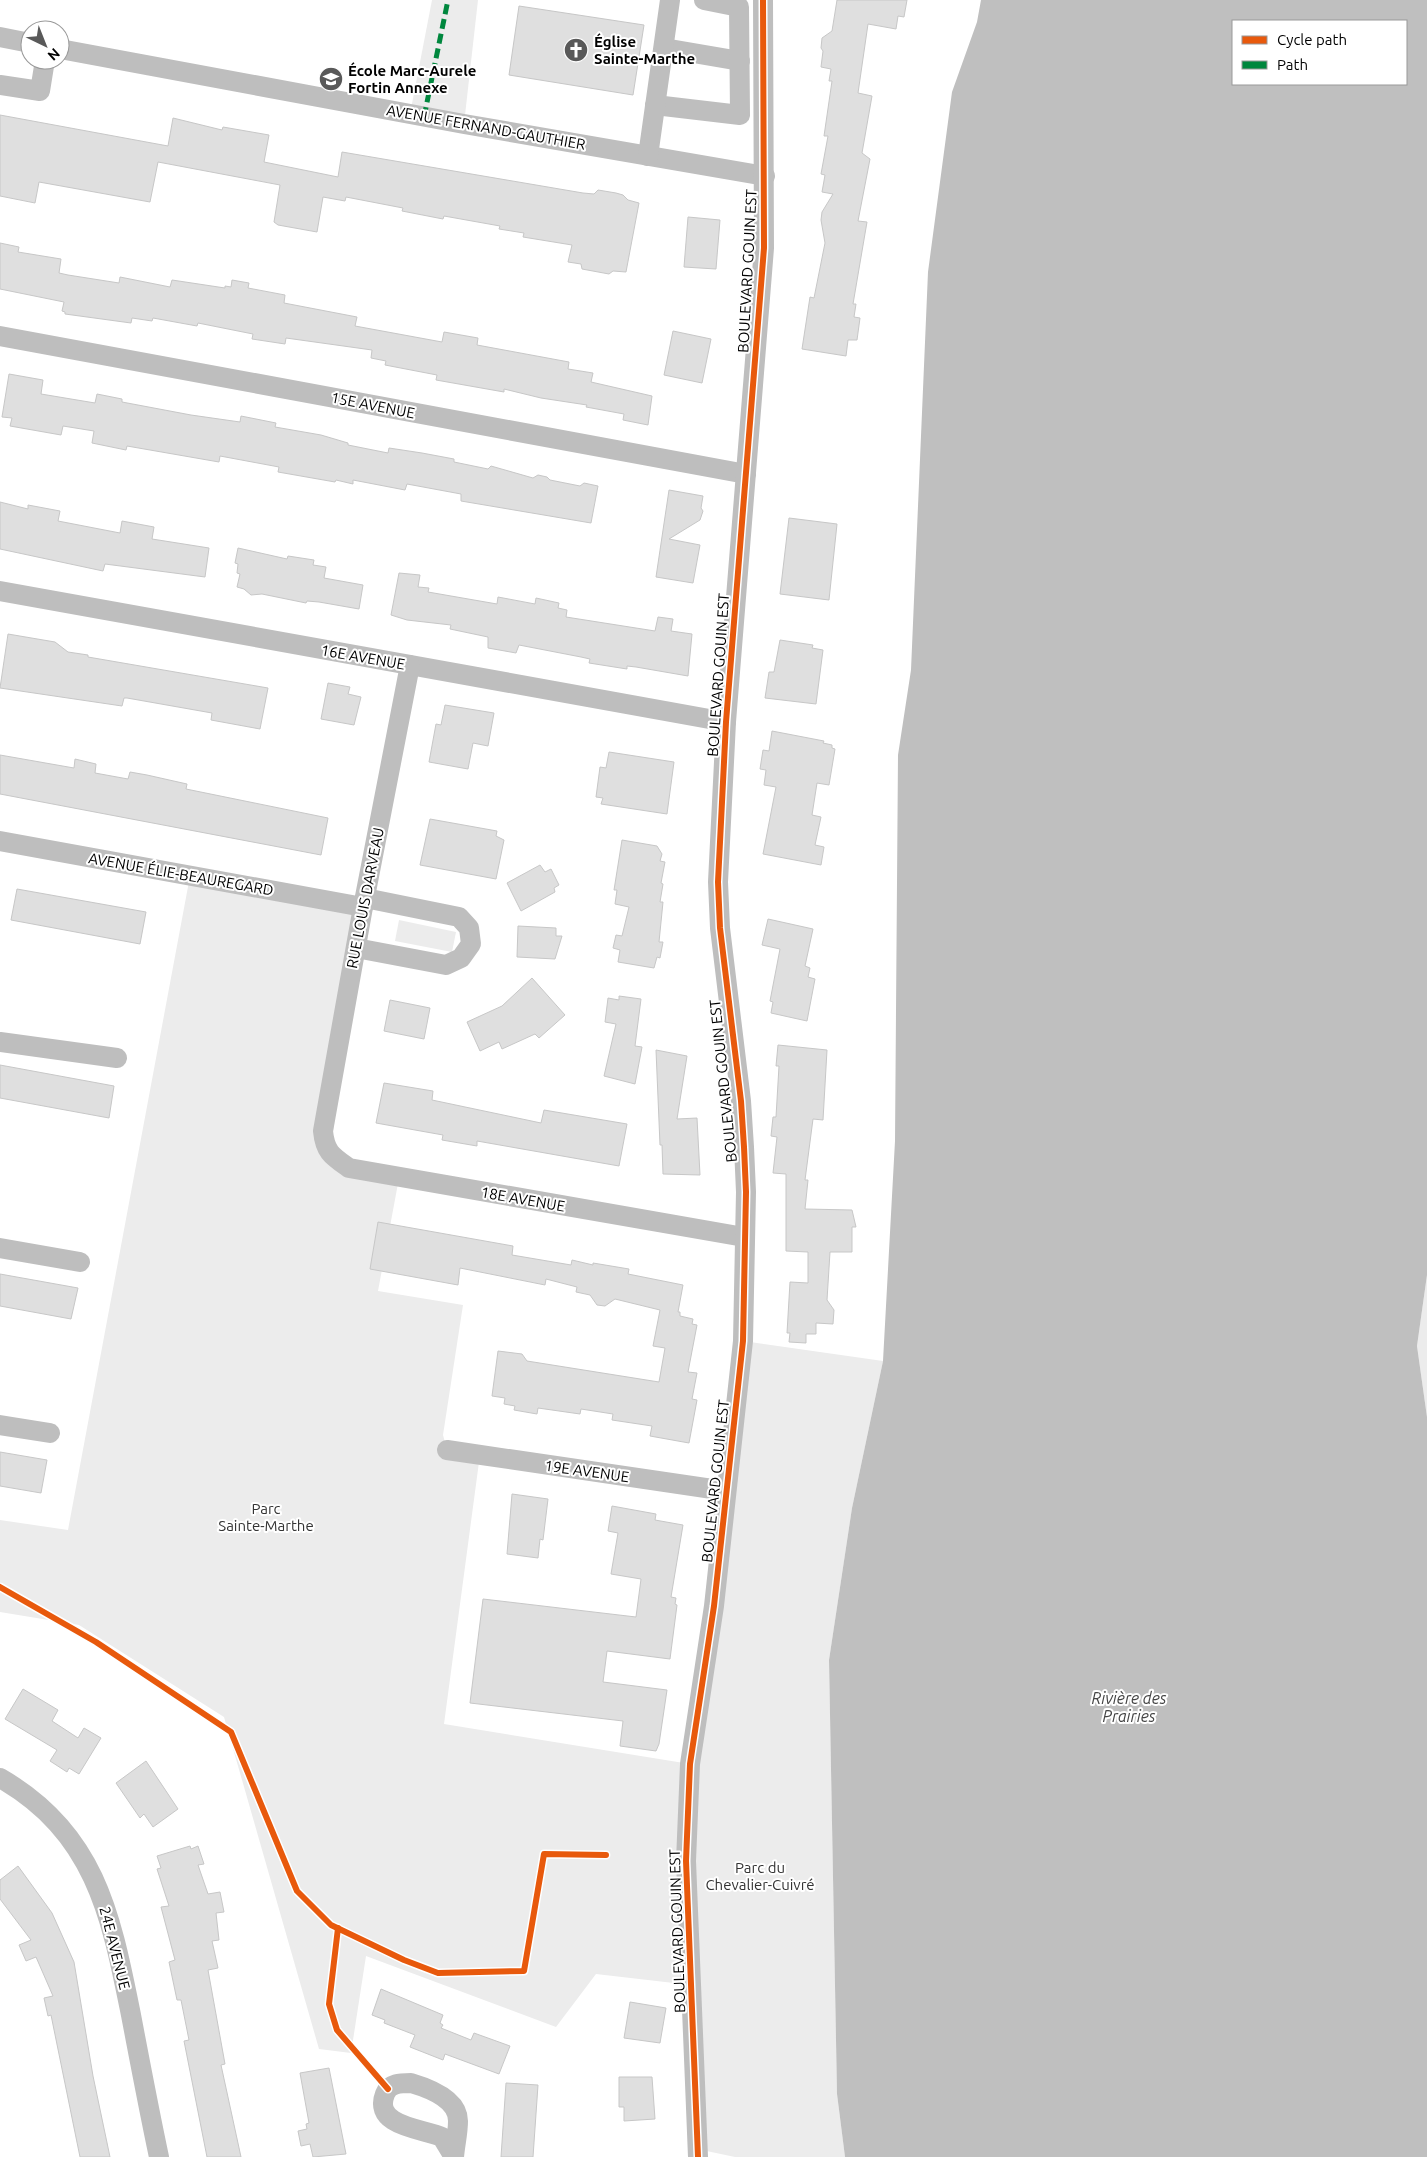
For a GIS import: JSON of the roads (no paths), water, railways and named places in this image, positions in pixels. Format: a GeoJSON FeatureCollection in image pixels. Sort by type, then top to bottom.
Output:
{"type":"FeatureCollection","features":[{"type":"Feature","properties":{"kind":"street"},"geometry":{"type":"LineString","coordinates":[[648,156],[670,0]]}},
{"type":"Feature","properties":{"kind":"street"},"geometry":{"type":"LineString","coordinates":[[655,105],[740,115],[739,6],[704,0]]}},
{"type":"Feature","properties":{"kind":"street","name":"BOULEVARD GOUIN EST"},"geometry":{"type":"LineString","coordinates":[[698,2157],[686,1852],[690,1764],[714,1606],[744,1341],[746,1192],[741,1101],[724,972],[718,882],[726,722],[764,248],[763,0]]}},
{"type":"Feature","properties":{"kind":"street"},"geometry":{"type":"LineString","coordinates":[[0,38],[20,41]]}},
{"type":"Feature","properties":{"kind":"street"},"geometry":{"type":"LineString","coordinates":[[664,48],[740,61]]}},
{"type":"Feature","properties":{"kind":"street","name":"AVENUE FERNAND-GAUTHIER"},"geometry":{"type":"LineString","coordinates":[[70,50],[765,176]]}},
{"type":"Feature","properties":{"kind":"street"},"geometry":{"type":"LineString","coordinates":[[0,85],[40,91],[43,70]]}},
{"type":"Feature","properties":{"kind":"street","name":"15E AVENUE"},"geometry":{"type":"LineString","coordinates":[[0,336],[746,474]]}},
{"type":"Feature","properties":{"kind":"street","name":"16E AVENUE"},"geometry":{"type":"LineString","coordinates":[[0,591],[726,722]]}},
{"type":"Feature","properties":{"kind":"street","name":"RUE LOUIS DARVEAU"},"geometry":{"type":"LineString","coordinates":[[323,1131],[364,902],[410,665]]}},
{"type":"Feature","properties":{"kind":"street","name":"AVENUE ÉLIE-BEAUREGARD"},"geometry":{"type":"LineString","coordinates":[[0,841],[459,917],[469,928],[471,944],[461,958],[446,965],[356,948]]}},
{"type":"Feature","properties":{"kind":"street"},"geometry":{"type":"LineString","coordinates":[[0,1042],[117,1058]]}},
{"type":"Feature","properties":{"kind":"street","name":"18E AVENUE"},"geometry":{"type":"LineString","coordinates":[[323,1131],[324,1144],[330,1154],[349,1168],[744,1237]]}},
{"type":"Feature","properties":{"kind":"street"},"geometry":{"type":"LineString","coordinates":[[0,1248],[80,1262]]}},
{"type":"Feature","properties":{"kind":"street"},"geometry":{"type":"LineString","coordinates":[[0,1425],[50,1433]]}},
{"type":"Feature","properties":{"kind":"street","name":"19E AVENUE"},"geometry":{"type":"LineString","coordinates":[[447,1450],[726,1492]]}},
{"type":"Feature","properties":{"kind":"street","name":"24E AVENUE"},"geometry":{"type":"LineString","coordinates":[[0,1778],[36,1804],[63,1831],[82,1857],[103,1898],[122,1970],[159,2157]]}},
{"type":"Feature","properties":{"kind":"water","name":"Rivière des Prairies"},"geometry":{"type":"Polygon","coordinates":[[[981,0],[1427,0],[1427,1275],[1417,1346],[1427,1417],[1427,2157],[845,2157],[837,2094],[829,1660],[852,1508],[883,1361],[895,1141],[898,755],[911,670],[928,272],[952,92],[977,22],[981,0]]]}},
{"type":"Feature","properties":{"kind":"place","name":"Église Sainte-Marthe"},"geometry":{"type":"Point","coordinates":[576,50]}},
{"type":"Feature","properties":{"kind":"place","name":"École Marc-Aurele Fortin Annexe"},"geometry":{"type":"Point","coordinates":[331,79]}},
{"type":"Feature","properties":{"kind":"park label","name":"Parc Sainte-Marthe"},"geometry":{"type":"Point","coordinates":[266,1516]}},
{"type":"Feature","properties":{"kind":"park label","name":"Parc du Chevalier-Cuivré"},"geometry":{"type":"Point","coordinates":[760,1876]}}]}
